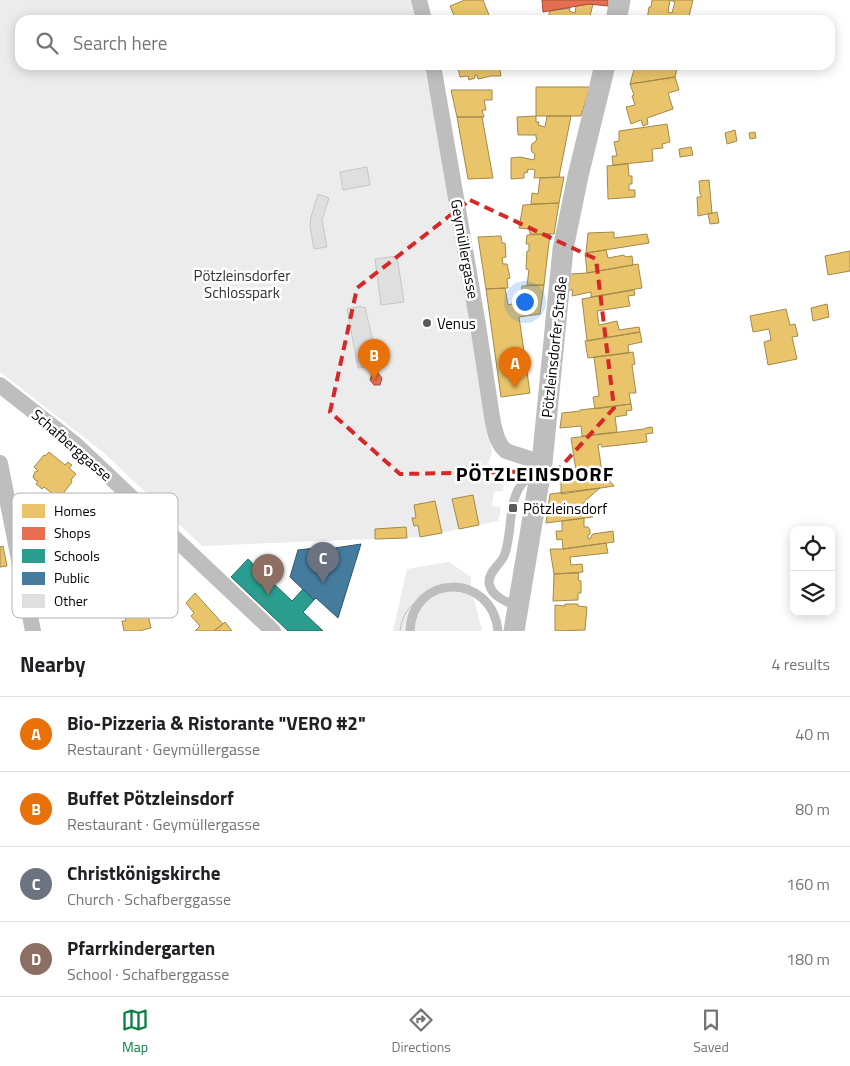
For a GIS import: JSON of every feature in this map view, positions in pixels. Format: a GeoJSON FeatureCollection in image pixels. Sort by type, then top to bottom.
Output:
{"type":"FeatureCollection","features":[{"type":"Feature","properties":{"kind":"street"},"geometry":{"type":"LineString","coordinates":[[419,0],[423,15]]}},
{"type":"Feature","properties":{"kind":"street"},"geometry":{"type":"LineString","coordinates":[[617,15],[620,0]]}},
{"type":"Feature","properties":{"kind":"street","name":"Geymüllergasse"},"geometry":{"type":"LineString","coordinates":[[434,70],[496,438],[506,451],[542,463]]}},
{"type":"Feature","properties":{"kind":"street","name":"Pötzleinsdorfer Straße"},"geometry":{"type":"LineString","coordinates":[[514,631],[542,463],[563,249],[578,176],[604,70]]}},
{"type":"Feature","properties":{"kind":"street","name":"Schafberggasse"},"geometry":{"type":"LineString","coordinates":[[0,385],[75,444],[127,493]]}},
{"type":"Feature","properties":{"kind":"street"},"geometry":{"type":"LineString","coordinates":[[0,463],[12,524]]}},
{"type":"Feature","properties":{"kind":"street","name":"Schafberggasse"},"geometry":{"type":"LineString","coordinates":[[178,541],[273,631]]}},
{"type":"Feature","properties":{"kind":"street"},"geometry":{"type":"LineString","coordinates":[[30,618],[33,631]]}},
{"type":"Feature","properties":{"kind":"lane"},"geometry":{"type":"LineString","coordinates":[[518,606],[498,597],[489,584],[489,578],[501,562],[507,549],[517,492],[527,477],[542,463]]}},
{"type":"Feature","properties":{"kind":"lane"},"geometry":{"type":"LineString","coordinates":[[410,631],[413,616],[420,602],[438,590],[454,587],[472,591],[485,600],[495,615],[498,631]]}},
{"type":"Feature","properties":{"kind":"highlighted area"},"geometry":{"type":"Polygon","coordinates":[[[470,200],[596,259],[614,408],[557,471],[400,474],[330,412],[357,288],[470,200]]]}},
{"type":"Feature","properties":{"kind":"green space","name":"Pötzleinsdorfer Schlosspark"},"geometry":{"type":"Polygon","coordinates":[[[0,0],[411,0],[414,15],[15,15],[15,70],[425,70],[492,452],[488,464],[505,471],[503,491],[494,492],[492,506],[501,507],[498,521],[420,537],[202,546],[178,523],[178,493],[146,493],[103,452],[0,372],[0,0]]]}},
{"type":"Feature","properties":{"kind":"green space"},"geometry":{"type":"Polygon","coordinates":[[[449,562],[471,577],[471,588],[482,631],[393,631],[407,569],[449,562]]]}},
{"type":"Feature","properties":{"kind":"building: Homes"},"geometry":{"type":"Polygon","coordinates":[[[465,0],[483,0],[489,15],[454,15],[450,6],[465,0]]]}},
{"type":"Feature","properties":{"kind":"building: Homes"},"geometry":{"type":"Polygon","coordinates":[[[652,0],[670,0],[693,0],[689,15],[648,15],[649,7],[651,7],[652,0]],[[670,0],[668,12],[672,13],[675,2],[670,0]]]}},
{"type":"Feature","properties":{"kind":"building: Homes"},"geometry":{"type":"Polygon","coordinates":[[[593,4],[590,15],[549,15],[550,11],[570,8],[569,11],[575,13],[576,6],[593,4]]]}},
{"type":"Feature","properties":{"kind":"building: Homes"},"geometry":{"type":"Polygon","coordinates":[[[458,70],[500,70],[501,76],[478,79],[477,75],[475,75],[475,78],[469,80],[468,76],[460,77],[458,70]]]}},
{"type":"Feature","properties":{"kind":"building: Homes"},"geometry":{"type":"Polygon","coordinates":[[[634,70],[677,70],[675,77],[630,84],[634,70]]]}},
{"type":"Feature","properties":{"kind":"building: Homes"},"geometry":{"type":"Polygon","coordinates":[[[675,77],[679,90],[668,93],[673,109],[647,118],[648,124],[643,126],[641,120],[631,124],[626,107],[635,105],[630,84],[675,77]]]}},
{"type":"Feature","properties":{"kind":"building: Homes"},"geometry":{"type":"Polygon","coordinates":[[[536,87],[590,87],[581,116],[536,116],[536,87]]]}},
{"type":"Feature","properties":{"kind":"building: Homes"},"geometry":{"type":"Polygon","coordinates":[[[451,90],[492,90],[492,100],[484,100],[486,110],[482,110],[484,117],[457,117],[451,90]]]}},
{"type":"Feature","properties":{"kind":"building: Homes"},"geometry":{"type":"Polygon","coordinates":[[[536,116],[536,122],[539,122],[538,125],[545,127],[547,116],[571,116],[559,177],[534,178],[535,170],[532,169],[524,173],[524,178],[511,179],[511,158],[520,157],[534,160],[535,154],[532,152],[531,147],[537,138],[536,135],[518,135],[517,117],[536,116]]]}},
{"type":"Feature","properties":{"kind":"building: Homes"},"geometry":{"type":"Polygon","coordinates":[[[457,117],[482,117],[493,178],[468,179],[457,117]]]}},
{"type":"Feature","properties":{"kind":"building: Homes"},"geometry":{"type":"Polygon","coordinates":[[[667,124],[670,142],[662,144],[663,148],[652,149],[653,161],[613,165],[612,156],[617,156],[614,142],[619,141],[619,131],[667,124]]]}},
{"type":"Feature","properties":{"kind":"building: Homes"},"geometry":{"type":"Polygon","coordinates":[[[735,130],[737,141],[727,144],[725,133],[735,130]]]}},
{"type":"Feature","properties":{"kind":"building: Homes"},"geometry":{"type":"Polygon","coordinates":[[[755,132],[756,138],[750,139],[749,133],[755,132]]]}},
{"type":"Feature","properties":{"kind":"building: Homes"},"geometry":{"type":"Polygon","coordinates":[[[691,147],[693,155],[680,157],[679,149],[691,147]]]}},
{"type":"Feature","properties":{"kind":"building: Homes"},"geometry":{"type":"Polygon","coordinates":[[[628,164],[629,176],[632,176],[632,184],[629,184],[629,190],[635,190],[635,197],[608,199],[607,166],[628,164]]]}},
{"type":"Feature","properties":{"kind":"building: Homes"},"geometry":{"type":"Polygon","coordinates":[[[564,177],[559,203],[531,204],[532,193],[538,194],[540,178],[564,177]]]}},
{"type":"Feature","properties":{"kind":"building: Homes"},"geometry":{"type":"Polygon","coordinates":[[[709,180],[712,213],[698,216],[697,197],[701,197],[699,181],[709,180]]]}},
{"type":"Feature","properties":{"kind":"building: Homes"},"geometry":{"type":"Polygon","coordinates":[[[559,203],[554,234],[530,234],[529,229],[519,228],[523,205],[559,203]]]}},
{"type":"Feature","properties":{"kind":"building: Homes"},"geometry":{"type":"Polygon","coordinates":[[[717,212],[719,223],[710,224],[708,214],[717,212]]]}},
{"type":"Feature","properties":{"kind":"building: Homes"},"geometry":{"type":"Polygon","coordinates":[[[614,232],[614,238],[647,234],[649,243],[586,253],[588,233],[614,232]]]}},
{"type":"Feature","properties":{"kind":"building: Homes"},"geometry":{"type":"Polygon","coordinates":[[[550,234],[544,285],[527,285],[529,270],[526,269],[529,244],[526,244],[527,235],[550,234]]]}},
{"type":"Feature","properties":{"kind":"building: Homes"},"geometry":{"type":"Polygon","coordinates":[[[501,236],[502,243],[505,243],[506,257],[502,258],[503,264],[507,264],[510,278],[507,279],[508,288],[486,289],[478,237],[501,236]]]}},
{"type":"Feature","properties":{"kind":"building: Homes"},"geometry":{"type":"Polygon","coordinates":[[[606,250],[608,258],[624,255],[625,257],[632,256],[633,265],[587,273],[585,253],[606,250]]]}},
{"type":"Feature","properties":{"kind":"building: Homes"},"geometry":{"type":"Polygon","coordinates":[[[850,251],[850,271],[828,275],[825,256],[850,251]]]}},
{"type":"Feature","properties":{"kind":"building: Homes"},"geometry":{"type":"Polygon","coordinates":[[[638,264],[642,288],[591,297],[591,292],[572,296],[573,290],[569,290],[570,274],[638,264]]]}},
{"type":"Feature","properties":{"kind":"building: Homes"},"geometry":{"type":"Polygon","coordinates":[[[544,285],[540,314],[519,317],[530,393],[501,397],[486,289],[505,288],[508,305],[520,302],[522,286],[544,285]]]}},
{"type":"Feature","properties":{"kind":"building: Homes"},"geometry":{"type":"Polygon","coordinates":[[[634,290],[635,295],[628,296],[630,306],[597,311],[599,325],[617,321],[619,330],[639,327],[640,332],[587,341],[582,299],[634,290]]]}},
{"type":"Feature","properties":{"kind":"building: Homes"},"geometry":{"type":"Polygon","coordinates":[[[827,304],[829,317],[813,321],[811,308],[827,304]]]}},
{"type":"Feature","properties":{"kind":"building: Homes"},"geometry":{"type":"Polygon","coordinates":[[[786,309],[790,325],[795,324],[798,336],[792,337],[797,359],[768,365],[764,342],[771,340],[769,329],[753,332],[750,316],[786,309]]]}},
{"type":"Feature","properties":{"kind":"building: Homes"},"geometry":{"type":"Polygon","coordinates":[[[640,332],[642,342],[628,345],[629,353],[588,358],[585,341],[640,332]]]}},
{"type":"Feature","properties":{"kind":"building: Homes"},"geometry":{"type":"Polygon","coordinates":[[[633,352],[635,364],[632,365],[636,393],[629,393],[631,404],[595,409],[593,397],[599,396],[594,357],[633,352]]]}},
{"type":"Feature","properties":{"kind":"building: Homes"},"geometry":{"type":"Polygon","coordinates":[[[631,404],[632,410],[626,411],[627,415],[615,417],[617,432],[582,436],[581,426],[560,428],[562,413],[631,404]]]}},
{"type":"Feature","properties":{"kind":"building: Homes"},"geometry":{"type":"Polygon","coordinates":[[[652,427],[653,433],[646,434],[647,442],[602,447],[601,444],[598,445],[603,479],[609,480],[614,486],[561,494],[561,475],[569,475],[570,478],[577,477],[571,438],[652,427]]]}},
{"type":"Feature","properties":{"kind":"building: Homes"},"geometry":{"type":"Polygon","coordinates":[[[49,452],[65,465],[68,462],[72,465],[69,468],[76,474],[64,493],[52,493],[36,484],[38,481],[33,477],[35,472],[38,471],[34,467],[49,452]]]}},
{"type":"Feature","properties":{"kind":"building: Homes"},"geometry":{"type":"Polygon","coordinates":[[[600,488],[584,502],[584,509],[593,517],[546,523],[550,494],[600,488]]]}},
{"type":"Feature","properties":{"kind":"building: Homes"},"geometry":{"type":"Polygon","coordinates":[[[473,495],[479,525],[459,529],[452,499],[473,495]]]}},
{"type":"Feature","properties":{"kind":"building: Homes"},"geometry":{"type":"Polygon","coordinates":[[[435,501],[442,533],[420,537],[418,525],[414,526],[412,518],[416,518],[414,505],[435,501]]]}},
{"type":"Feature","properties":{"kind":"building: Homes"},"geometry":{"type":"Polygon","coordinates":[[[584,518],[584,527],[588,527],[590,530],[588,539],[593,534],[613,531],[614,542],[563,549],[562,539],[557,540],[556,531],[562,531],[562,521],[584,518]]]}},
{"type":"Feature","properties":{"kind":"building: Homes"},"geometry":{"type":"Polygon","coordinates":[[[406,527],[407,538],[375,539],[375,529],[406,527]]]}},
{"type":"Feature","properties":{"kind":"building: Homes"},"geometry":{"type":"Polygon","coordinates":[[[606,543],[608,553],[570,557],[571,565],[582,564],[583,572],[554,574],[550,549],[606,543]]]}},
{"type":"Feature","properties":{"kind":"building: Homes"},"geometry":{"type":"Polygon","coordinates":[[[3,546],[7,566],[0,567],[0,547],[3,546]]]}},
{"type":"Feature","properties":{"kind":"building: Homes"},"geometry":{"type":"Polygon","coordinates":[[[579,573],[578,580],[581,581],[581,593],[578,593],[578,600],[553,601],[554,574],[579,573]]]}},
{"type":"Feature","properties":{"kind":"building: Homes"},"geometry":{"type":"Polygon","coordinates":[[[195,593],[223,624],[214,631],[195,631],[200,626],[191,616],[194,613],[186,603],[195,593]]]}},
{"type":"Feature","properties":{"kind":"building: Homes"},"geometry":{"type":"Polygon","coordinates":[[[565,604],[578,604],[578,606],[587,607],[585,630],[555,631],[555,605],[565,606],[565,604]]]}},
{"type":"Feature","properties":{"kind":"building: Homes"},"geometry":{"type":"Polygon","coordinates":[[[125,618],[149,618],[151,628],[139,631],[124,631],[122,621],[126,621],[125,618]]]}},
{"type":"Feature","properties":{"kind":"building: Homes"},"geometry":{"type":"Polygon","coordinates":[[[225,622],[232,631],[214,631],[223,624],[225,622]]]}},
{"type":"Feature","properties":{"kind":"building: Shops"},"geometry":{"type":"Polygon","coordinates":[[[542,0],[608,0],[608,6],[589,4],[543,12],[542,0]]]}},
{"type":"Feature","properties":{"kind":"building: Shops"},"geometry":{"type":"Polygon","coordinates":[[[378,373],[382,378],[380,385],[374,385],[370,380],[372,374],[378,373]]]}},
{"type":"Feature","properties":{"kind":"building: Schools"},"geometry":{"type":"Polygon","coordinates":[[[248,559],[292,601],[303,589],[314,600],[303,612],[323,631],[288,631],[231,577],[248,559]]]}},
{"type":"Feature","properties":{"kind":"building: Public"},"geometry":{"type":"Polygon","coordinates":[[[361,544],[338,618],[316,598],[314,600],[290,577],[298,550],[315,548],[315,551],[361,544]]]}},
{"type":"Feature","properties":{"kind":"building: Other"},"geometry":{"type":"Polygon","coordinates":[[[367,167],[370,185],[343,190],[340,172],[367,167]]]}},
{"type":"Feature","properties":{"kind":"building: Other"},"geometry":{"type":"Polygon","coordinates":[[[318,194],[329,198],[322,220],[327,247],[314,249],[310,226],[318,194]]]}},
{"type":"Feature","properties":{"kind":"building: Other"},"geometry":{"type":"Polygon","coordinates":[[[397,256],[404,302],[381,305],[375,259],[397,256]]]}},
{"type":"Feature","properties":{"kind":"building: Other"},"geometry":{"type":"Polygon","coordinates":[[[361,306],[362,308],[365,307],[374,346],[370,347],[373,366],[358,368],[347,309],[361,306]]]}},
{"type":"Feature","properties":{"kind":"tram line"},"geometry":{"type":"LineString","coordinates":[[400,631],[403,617],[415,602],[433,592],[457,588],[467,590],[484,600],[491,608],[498,631]]}},
{"type":"Feature","properties":{"kind":"place","name":"Venus"},"geometry":{"type":"Point","coordinates":[427,323]}},
{"type":"Feature","properties":{"kind":"place","name":"Buffet Pötzleinsdorf"},"geometry":{"type":"Point","coordinates":[374,380]}},
{"type":"Feature","properties":{"kind":"place","name":"Bio-Pizzeria & Ristorante \"VERO #2\""},"geometry":{"type":"Point","coordinates":[515,388]}},
{"type":"Feature","properties":{"kind":"place","name":"Pötzleinsdorf"},"geometry":{"type":"Point","coordinates":[513,508]}},
{"type":"Feature","properties":{"kind":"place","name":"Christkönigskirche"},"geometry":{"type":"Point","coordinates":[323,583]}},
{"type":"Feature","properties":{"kind":"place","name":"Pfarrkindergarten"},"geometry":{"type":"Point","coordinates":[268,595]}},
{"type":"Feature","properties":{"kind":"district","name":"PÖTZLEINSDORF"},"geometry":{"type":"Point","coordinates":[535,473]}}]}
